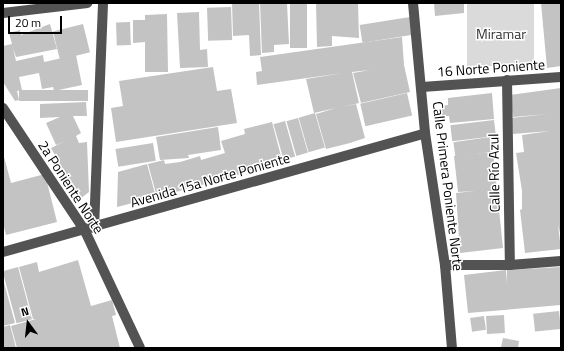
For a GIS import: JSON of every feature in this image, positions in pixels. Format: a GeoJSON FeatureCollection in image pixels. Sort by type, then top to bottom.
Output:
{"type":"FeatureCollection","features":[{"type":"Feature","properties":{"kind":"street"},"geometry":{"type":"LineString","coordinates":[[3,13],[87,3]]}},
{"type":"Feature","properties":{"kind":"street"},"geometry":{"type":"LineString","coordinates":[[89,229],[104,3]]}},
{"type":"Feature","properties":{"kind":"street","name":"Calle Primera Poniente Norte"},"geometry":{"type":"LineString","coordinates":[[413,3],[422,87],[425,133],[444,265],[452,348]]}},
{"type":"Feature","properties":{"kind":"street","name":"16 Norte Poniente"},"geometry":{"type":"LineString","coordinates":[[422,87],[561,76]]}},
{"type":"Feature","properties":{"kind":"street","name":"Calle Río Azul"},"geometry":{"type":"LineString","coordinates":[[507,80],[510,265]]}},
{"type":"Feature","properties":{"kind":"street","name":"2a Poniente Norte"},"geometry":{"type":"LineString","coordinates":[[3,108],[89,229],[140,348]]}},
{"type":"Feature","properties":{"kind":"street","name":"Avenida 15a Norte Poniente"},"geometry":{"type":"LineString","coordinates":[[3,252],[89,229],[425,133]]}},
{"type":"Feature","properties":{"kind":"street"},"geometry":{"type":"LineString","coordinates":[[444,265],[510,265],[561,261]]}},
{"type":"Feature","properties":{"kind":"green space","name":"Miramar"},"geometry":{"type":"Polygon","coordinates":[[[467,3],[534,3],[534,66],[467,66],[467,3]]]}},
{"type":"Feature","properties":{"kind":"building"},"geometry":{"type":"Polygon","coordinates":[[[232,3],[259,3],[261,55],[250,56],[249,35],[233,36],[232,3]]]}},
{"type":"Feature","properties":{"kind":"building"},"geometry":{"type":"Polygon","coordinates":[[[260,3],[287,3],[289,44],[274,45],[274,52],[262,53],[260,3]]]}},
{"type":"Feature","properties":{"kind":"building"},"geometry":{"type":"Polygon","coordinates":[[[290,3],[307,3],[307,48],[290,48],[290,3]]]}},
{"type":"Feature","properties":{"kind":"building"},"geometry":{"type":"Polygon","coordinates":[[[316,3],[358,3],[359,38],[332,36],[332,46],[317,47],[316,3]]]}},
{"type":"Feature","properties":{"kind":"building"},"geometry":{"type":"Polygon","coordinates":[[[434,3],[464,3],[464,13],[435,16],[434,3]]]}},
{"type":"Feature","properties":{"kind":"building"},"geometry":{"type":"Polygon","coordinates":[[[541,3],[561,3],[561,66],[547,68],[541,3]]]}},
{"type":"Feature","properties":{"kind":"building"},"geometry":{"type":"Polygon","coordinates":[[[231,7],[232,40],[208,41],[207,8],[231,7]]]}},
{"type":"Feature","properties":{"kind":"building"},"geometry":{"type":"Polygon","coordinates":[[[199,12],[200,50],[207,49],[208,67],[180,68],[177,13],[199,12]]]}},
{"type":"Feature","properties":{"kind":"building"},"geometry":{"type":"Polygon","coordinates":[[[167,14],[168,72],[145,72],[145,42],[133,43],[133,20],[145,20],[145,15],[167,14]]]}},
{"type":"Feature","properties":{"kind":"building"},"geometry":{"type":"Polygon","coordinates":[[[410,17],[413,35],[362,43],[360,25],[410,17]]]}},
{"type":"Feature","properties":{"kind":"building"},"geometry":{"type":"Polygon","coordinates":[[[116,22],[130,22],[131,45],[117,45],[116,22]]]}},
{"type":"Feature","properties":{"kind":"building"},"geometry":{"type":"Polygon","coordinates":[[[50,24],[57,49],[16,57],[13,48],[16,61],[43,55],[44,62],[76,55],[82,85],[54,91],[53,87],[42,89],[39,73],[19,77],[22,90],[17,91],[19,100],[15,101],[3,82],[3,46],[12,44],[9,33],[20,30],[21,35],[50,24]]]}},
{"type":"Feature","properties":{"kind":"building"},"geometry":{"type":"Polygon","coordinates":[[[83,24],[90,52],[60,60],[53,31],[83,24]]]}},
{"type":"Feature","properties":{"kind":"building"},"geometry":{"type":"Polygon","coordinates":[[[402,37],[404,65],[410,92],[361,103],[353,73],[370,70],[352,72],[359,103],[341,107],[356,104],[365,138],[350,143],[326,149],[316,114],[336,108],[314,113],[306,79],[343,73],[257,85],[256,72],[262,71],[260,57],[402,37]]]}},
{"type":"Feature","properties":{"kind":"building"},"geometry":{"type":"Polygon","coordinates":[[[213,67],[217,91],[231,89],[237,123],[116,142],[111,108],[123,106],[119,81],[213,67]]]}},
{"type":"Feature","properties":{"kind":"building"},"geometry":{"type":"Polygon","coordinates":[[[561,88],[561,237],[558,225],[561,249],[525,253],[520,210],[522,209],[522,191],[516,153],[524,152],[522,135],[550,131],[513,134],[511,118],[548,114],[513,117],[510,95],[561,88]]]}},
{"type":"Feature","properties":{"kind":"building"},"geometry":{"type":"Polygon","coordinates":[[[19,90],[88,90],[88,101],[19,101],[19,90]]]}},
{"type":"Feature","properties":{"kind":"building"},"geometry":{"type":"Polygon","coordinates":[[[407,93],[412,115],[365,126],[360,104],[407,93]]]}},
{"type":"Feature","properties":{"kind":"building"},"geometry":{"type":"Polygon","coordinates":[[[492,93],[494,119],[450,123],[449,116],[442,116],[441,106],[448,105],[448,98],[492,93]]]}},
{"type":"Feature","properties":{"kind":"building"},"geometry":{"type":"Polygon","coordinates":[[[86,102],[87,116],[73,116],[81,133],[76,136],[79,143],[87,142],[89,192],[80,199],[51,148],[65,141],[56,145],[46,123],[60,117],[40,118],[40,104],[86,102]]]}},
{"type":"Feature","properties":{"kind":"building"},"geometry":{"type":"Polygon","coordinates":[[[315,113],[325,148],[309,152],[299,118],[315,113]]]}},
{"type":"Feature","properties":{"kind":"building"},"geometry":{"type":"Polygon","coordinates":[[[298,118],[308,153],[296,156],[286,121],[298,118]]]}},
{"type":"Feature","properties":{"kind":"building"},"geometry":{"type":"Polygon","coordinates":[[[494,120],[496,136],[452,141],[450,125],[494,120]]]}},
{"type":"Feature","properties":{"kind":"building"},"geometry":{"type":"Polygon","coordinates":[[[285,121],[295,157],[284,160],[273,124],[285,121]]]}},
{"type":"Feature","properties":{"kind":"building"},"geometry":{"type":"Polygon","coordinates":[[[272,122],[282,160],[231,177],[157,197],[148,164],[164,160],[165,164],[180,162],[200,156],[201,160],[225,153],[221,141],[245,134],[244,129],[272,122]]]}},
{"type":"Feature","properties":{"kind":"building"},"geometry":{"type":"Polygon","coordinates":[[[218,127],[221,150],[188,155],[189,158],[160,160],[156,137],[218,127]]]}},
{"type":"Feature","properties":{"kind":"building"},"geometry":{"type":"Polygon","coordinates":[[[490,137],[492,152],[455,157],[453,142],[490,137]]]}},
{"type":"Feature","properties":{"kind":"building"},"geometry":{"type":"Polygon","coordinates":[[[153,143],[156,161],[118,167],[115,149],[153,143]]]}},
{"type":"Feature","properties":{"kind":"building"},"geometry":{"type":"Polygon","coordinates":[[[493,152],[503,248],[460,253],[456,193],[475,191],[458,192],[454,156],[493,152]]]}},
{"type":"Feature","properties":{"kind":"building"},"geometry":{"type":"Polygon","coordinates":[[[3,153],[11,183],[45,174],[57,222],[6,235],[3,223],[3,153]]]}},
{"type":"Feature","properties":{"kind":"building"},"geometry":{"type":"Polygon","coordinates":[[[147,164],[156,197],[117,207],[118,172],[147,164]]]}},
{"type":"Feature","properties":{"kind":"building"},"geometry":{"type":"Polygon","coordinates":[[[78,260],[91,306],[112,300],[116,315],[112,316],[120,348],[17,348],[11,326],[36,319],[33,319],[19,267],[37,262],[39,272],[78,260]]]}},
{"type":"Feature","properties":{"kind":"building"},"geometry":{"type":"Polygon","coordinates":[[[18,267],[32,319],[17,323],[3,271],[18,267]]]}},
{"type":"Feature","properties":{"kind":"building"},"geometry":{"type":"Polygon","coordinates":[[[561,267],[561,305],[468,313],[464,275],[506,270],[507,284],[507,270],[561,267]]]}},
{"type":"Feature","properties":{"kind":"building"},"geometry":{"type":"Polygon","coordinates":[[[3,279],[15,323],[3,326],[3,279]]]}},
{"type":"Feature","properties":{"kind":"building"},"geometry":{"type":"Polygon","coordinates":[[[559,311],[561,329],[535,332],[533,314],[559,311]]]}},
{"type":"Feature","properties":{"kind":"building"},"geometry":{"type":"Polygon","coordinates":[[[504,315],[505,333],[487,334],[486,316],[504,315]]]}},
{"type":"Feature","properties":{"kind":"building"},"geometry":{"type":"Polygon","coordinates":[[[484,316],[486,330],[472,332],[470,318],[484,316]]]}},
{"type":"Feature","properties":{"kind":"building"},"geometry":{"type":"Polygon","coordinates":[[[10,325],[16,348],[3,348],[3,327],[10,325]]]}},
{"type":"Feature","properties":{"kind":"building"},"geometry":{"type":"Polygon","coordinates":[[[503,338],[519,341],[518,348],[501,347],[503,338]]]}}]}
